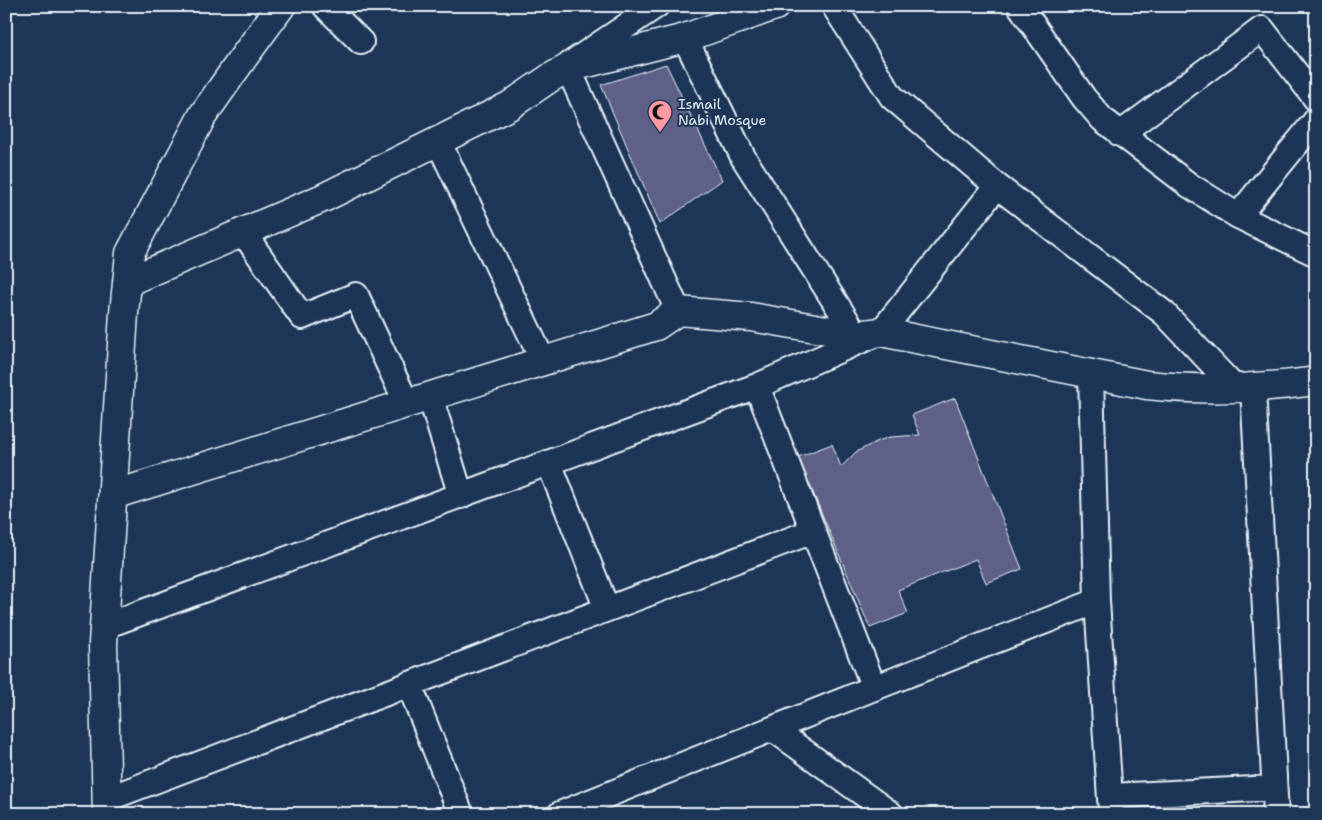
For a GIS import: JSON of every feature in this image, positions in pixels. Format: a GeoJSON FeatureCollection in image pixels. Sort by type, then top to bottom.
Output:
{"type":"FeatureCollection","features":[{"type":"Feature","properties":{"kind":"street"},"geometry":{"type":"LineString","coordinates":[[281,6],[204,115],[130,253],[103,644],[107,806],[408,684],[813,531]]}},
{"type":"Feature","properties":{"kind":"street"},"geometry":{"type":"LineString","coordinates":[[325,6],[361,42]]}},
{"type":"Feature","properties":{"kind":"street"},"geometry":{"type":"LineString","coordinates":[[127,282],[323,198],[509,106],[656,6]]}},
{"type":"Feature","properties":{"kind":"street"},"geometry":{"type":"LineString","coordinates":[[559,73],[684,38],[774,6]]}},
{"type":"Feature","properties":{"kind":"street"},"geometry":{"type":"LineString","coordinates":[[834,6],[892,97],[997,186],[1164,313],[1244,388],[1276,814]]}},
{"type":"Feature","properties":{"kind":"street"},"geometry":{"type":"LineString","coordinates":[[1020,6],[1084,98],[1120,134],[1189,185],[1238,216],[1316,254]]}},
{"type":"Feature","properties":{"kind":"street"},"geometry":{"type":"LineString","coordinates":[[1120,134],[1262,29],[1316,99]]}},
{"type":"Feature","properties":{"kind":"street"},"geometry":{"type":"LineString","coordinates":[[684,38],[743,157],[869,334]]}},
{"type":"Feature","properties":{"kind":"street"},"geometry":{"type":"LineString","coordinates":[[559,73],[678,311]]}},
{"type":"Feature","properties":{"kind":"street"},"geometry":{"type":"LineString","coordinates":[[1238,216],[1316,120]]}},
{"type":"Feature","properties":{"kind":"street"},"geometry":{"type":"LineString","coordinates":[[438,141],[543,361]]}},
{"type":"Feature","properties":{"kind":"street"},"geometry":{"type":"LineString","coordinates":[[105,626],[757,386],[869,334],[997,186]]}},
{"type":"Feature","properties":{"kind":"street"},"geometry":{"type":"LineString","coordinates":[[243,232],[302,317],[356,295],[418,400],[461,496]]}},
{"type":"Feature","properties":{"kind":"street"},"geometry":{"type":"LineString","coordinates":[[112,495],[656,326],[678,311],[752,317],[869,334],[1147,385],[1187,389],[1244,388],[1275,387],[1316,381]]}},
{"type":"Feature","properties":{"kind":"street"},"geometry":{"type":"LineString","coordinates":[[1092,375],[1097,601],[1110,805],[1274,788]]}},
{"type":"Feature","properties":{"kind":"street"},"geometry":{"type":"LineString","coordinates":[[757,386],[874,688]]}},
{"type":"Feature","properties":{"kind":"street"},"geometry":{"type":"LineString","coordinates":[[549,463],[608,609]]}},
{"type":"Feature","properties":{"kind":"street"},"geometry":{"type":"LineString","coordinates":[[570,812],[874,688],[1097,601]]}},
{"type":"Feature","properties":{"kind":"street"},"geometry":{"type":"LineString","coordinates":[[408,684],[460,814]]}},
{"type":"Feature","properties":{"kind":"street"},"geometry":{"type":"LineString","coordinates":[[773,729],[890,814]]}},
{"type":"Feature","properties":{"kind":"building","name":"Ismail Nabi Mosque"},"geometry":{"type":"Polygon","coordinates":[[[666,64],[722,180],[660,224],[601,85],[666,64]]]}},
{"type":"Feature","properties":{"kind":"building"},"geometry":{"type":"Polygon","coordinates":[[[955,398],[1022,569],[986,583],[976,559],[898,590],[908,613],[870,628],[798,457],[832,444],[841,467],[856,452],[878,441],[890,437],[920,435],[912,415],[955,398]]]}},
{"type":"Feature","properties":{"kind":"place","name":"Ismail Nabi Mosque"},"geometry":{"type":"Point","coordinates":[660,133]}}]}
